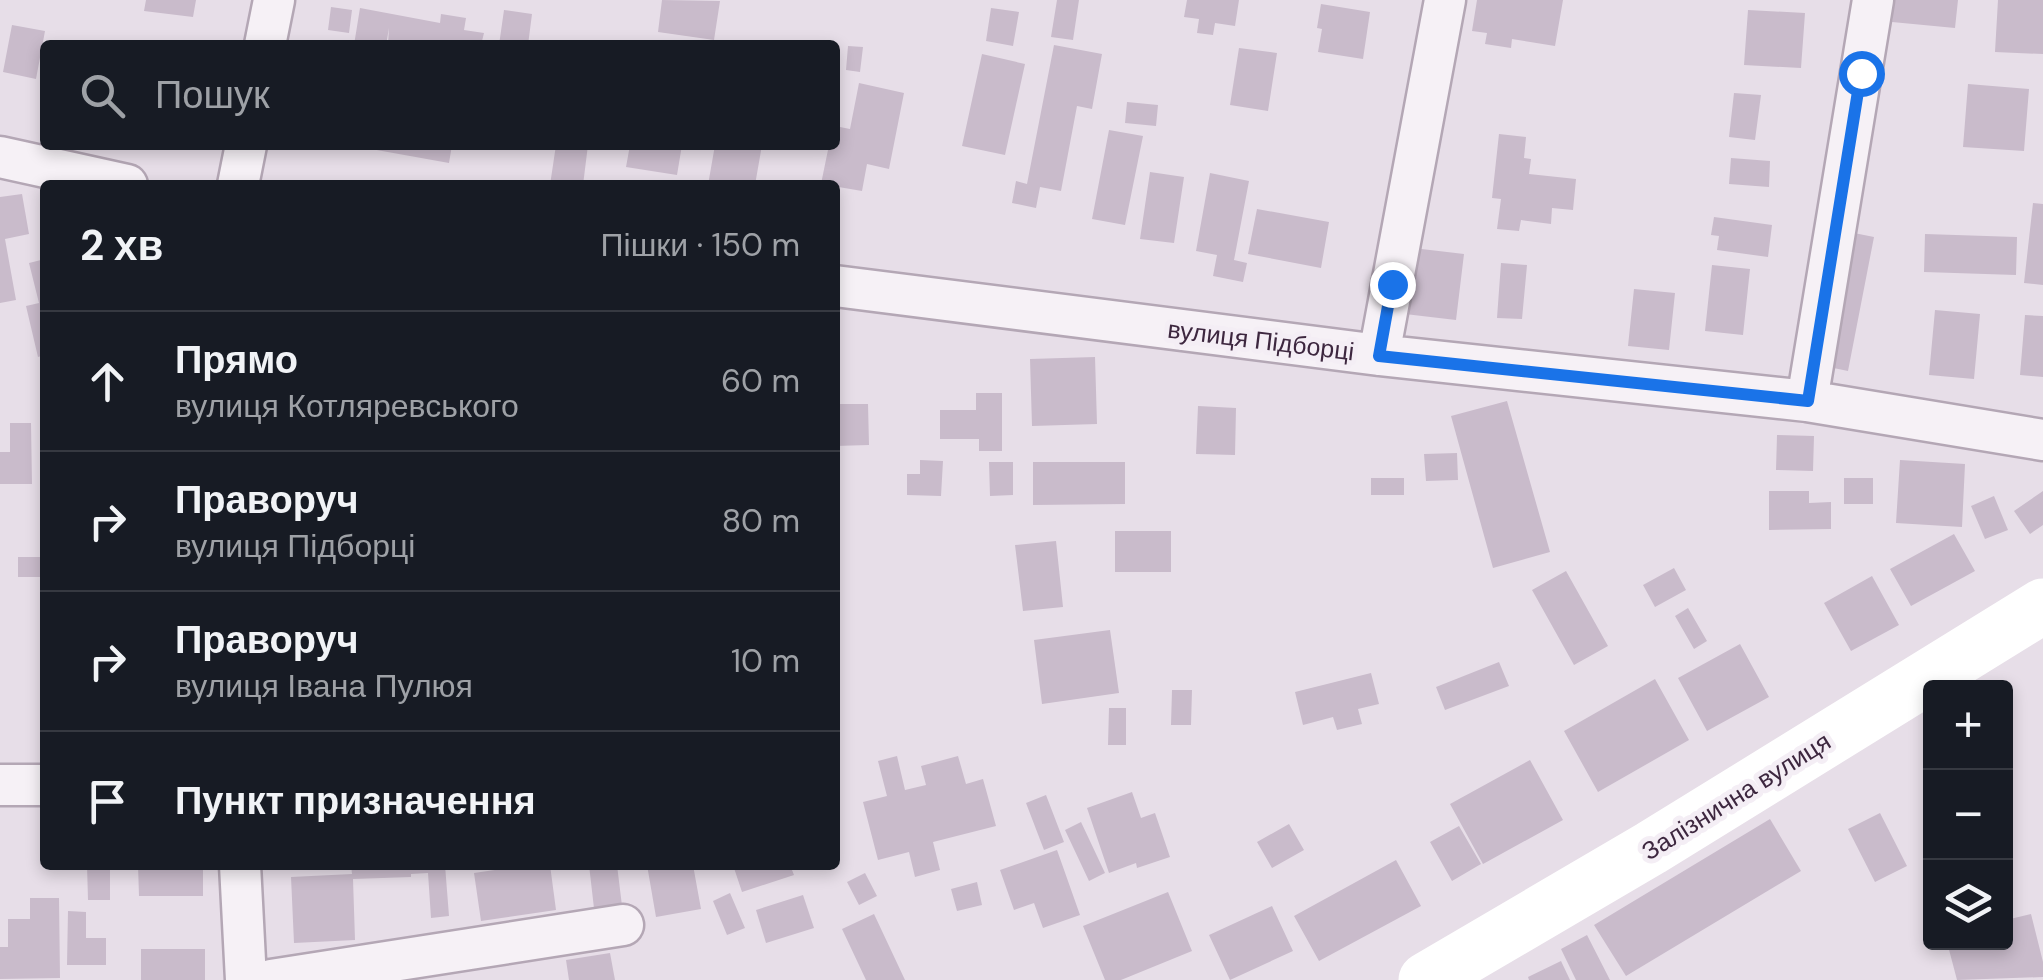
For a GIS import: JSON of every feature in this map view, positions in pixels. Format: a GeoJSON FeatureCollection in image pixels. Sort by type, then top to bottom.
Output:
{"type":"FeatureCollection","features":[{"type":"Feature","properties":{"kind":"main road","name":"Залізнична вулиця"},"geometry":{"type":"LineString","coordinates":[[1453,974],[2043,606]]}},
{"type":"Feature","properties":{"kind":"street"},"geometry":{"type":"LineString","coordinates":[[266,40],[274,0]]}},
{"type":"Feature","properties":{"kind":"street"},"geometry":{"type":"LineString","coordinates":[[1379,356],[1444,0]]}},
{"type":"Feature","properties":{"kind":"street"},"geometry":{"type":"LineString","coordinates":[[1808,401],[1872,0]]}},
{"type":"Feature","properties":{"kind":"street"},"geometry":{"type":"LineString","coordinates":[[239,180],[245,150]]}},
{"type":"Feature","properties":{"kind":"street"},"geometry":{"type":"LineString","coordinates":[[0,157],[104,180]]}},
{"type":"Feature","properties":{"kind":"street","name":"вулиця Підборці"},"geometry":{"type":"LineString","coordinates":[[840,287],[1379,356],[1808,401],[2043,440]]}},
{"type":"Feature","properties":{"kind":"street"},"geometry":{"type":"LineString","coordinates":[[0,785],[40,785]]}},
{"type":"Feature","properties":{"kind":"street"},"geometry":{"type":"LineString","coordinates":[[240,870],[246,980]]}},
{"type":"Feature","properties":{"kind":"street"},"geometry":{"type":"LineString","coordinates":[[271,980],[623,925]]}},
{"type":"Feature","properties":{"kind":"building"},"geometry":{"type":"Polygon","coordinates":[[[146,0],[196,0],[193,17],[144,11],[146,0]]]}},
{"type":"Feature","properties":{"kind":"building"},"geometry":{"type":"Polygon","coordinates":[[[662,0],[720,1],[714,40],[658,32],[662,0]]]}},
{"type":"Feature","properties":{"kind":"building"},"geometry":{"type":"Polygon","coordinates":[[[1057,0],[1079,0],[1073,40],[1051,37],[1057,0]]]}},
{"type":"Feature","properties":{"kind":"building"},"geometry":{"type":"Polygon","coordinates":[[[1187,0],[1239,0],[1235,26],[1215,23],[1213,35],[1197,33],[1199,19],[1184,17],[1187,0]]]}},
{"type":"Feature","properties":{"kind":"building"},"geometry":{"type":"Polygon","coordinates":[[[1477,0],[1563,0],[1555,46],[1512,39],[1511,48],[1485,44],[1487,33],[1472,31],[1477,0]]]}},
{"type":"Feature","properties":{"kind":"building"},"geometry":{"type":"Polygon","coordinates":[[[1894,0],[1958,0],[1955,28],[1892,22],[1894,0]]]}},
{"type":"Feature","properties":{"kind":"building"},"geometry":{"type":"Polygon","coordinates":[[[1998,0],[2043,0],[2043,54],[1995,52],[1998,0]]]}},
{"type":"Feature","properties":{"kind":"building"},"geometry":{"type":"Polygon","coordinates":[[[1321,4],[1370,12],[1363,59],[1318,52],[1321,4]]]}},
{"type":"Feature","properties":{"kind":"building"},"geometry":{"type":"Polygon","coordinates":[[[331,7],[352,10],[349,33],[328,30],[331,7]]]}},
{"type":"Feature","properties":{"kind":"building"},"geometry":{"type":"Polygon","coordinates":[[[360,8],[440,23],[441,14],[466,18],[464,30],[484,33],[482,40],[388,40],[389,28],[387,40],[355,40],[360,8]]]}},
{"type":"Feature","properties":{"kind":"building"},"geometry":{"type":"Polygon","coordinates":[[[991,8],[1019,12],[1013,46],[986,41],[991,8]]]}},
{"type":"Feature","properties":{"kind":"building"},"geometry":{"type":"Polygon","coordinates":[[[504,10],[532,14],[529,40],[500,40],[504,10]]]}},
{"type":"Feature","properties":{"kind":"building"},"geometry":{"type":"Polygon","coordinates":[[[1748,10],[1805,13],[1801,68],[1744,65],[1748,10]]]}},
{"type":"Feature","properties":{"kind":"building"},"geometry":{"type":"Polygon","coordinates":[[[12,25],[45,31],[40,40],[36,79],[3,72],[12,25]]]}},
{"type":"Feature","properties":{"kind":"building"},"geometry":{"type":"Polygon","coordinates":[[[1054,45],[1102,54],[1092,109],[1077,106],[1061,191],[1040,187],[1036,208],[1012,203],[1016,181],[1027,184],[1054,45]]]}},
{"type":"Feature","properties":{"kind":"building"},"geometry":{"type":"Polygon","coordinates":[[[848,46],[863,47],[860,72],[846,70],[848,46]]]}},
{"type":"Feature","properties":{"kind":"building"},"geometry":{"type":"Polygon","coordinates":[[[1239,48],[1277,53],[1268,111],[1230,105],[1239,48]]]}},
{"type":"Feature","properties":{"kind":"building"},"geometry":{"type":"Polygon","coordinates":[[[982,54],[1025,64],[1005,155],[962,146],[982,54]]]}},
{"type":"Feature","properties":{"kind":"building"},"geometry":{"type":"Polygon","coordinates":[[[859,83],[904,93],[889,169],[867,164],[862,191],[840,187],[840,180],[822,180],[828,150],[840,150],[840,127],[850,129],[859,83]]]}},
{"type":"Feature","properties":{"kind":"building"},"geometry":{"type":"Polygon","coordinates":[[[1968,84],[2029,89],[2024,151],[1963,147],[1968,84]]]}},
{"type":"Feature","properties":{"kind":"building"},"geometry":{"type":"Polygon","coordinates":[[[1734,93],[1761,95],[1755,140],[1729,137],[1734,93]]]}},
{"type":"Feature","properties":{"kind":"building"},"geometry":{"type":"Polygon","coordinates":[[[1127,102],[1158,105],[1156,126],[1125,123],[1127,102]]]}},
{"type":"Feature","properties":{"kind":"building"},"geometry":{"type":"Polygon","coordinates":[[[1109,130],[1143,136],[1125,225],[1092,219],[1109,130]]]}},
{"type":"Feature","properties":{"kind":"building"},"geometry":{"type":"Polygon","coordinates":[[[1499,134],[1526,137],[1524,158],[1531,159],[1529,174],[1576,179],[1573,210],[1552,208],[1551,224],[1521,220],[1519,231],[1497,229],[1501,199],[1492,198],[1499,134]]]}},
{"type":"Feature","properties":{"kind":"building"},"geometry":{"type":"Polygon","coordinates":[[[377,150],[451,150],[449,163],[377,150]]]}},
{"type":"Feature","properties":{"kind":"building"},"geometry":{"type":"Polygon","coordinates":[[[555,150],[587,150],[584,180],[551,180],[555,150]]]}},
{"type":"Feature","properties":{"kind":"building"},"geometry":{"type":"Polygon","coordinates":[[[629,150],[681,150],[677,175],[626,167],[629,150]]]}},
{"type":"Feature","properties":{"kind":"building"},"geometry":{"type":"Polygon","coordinates":[[[714,150],[761,150],[756,180],[709,180],[714,150]]]}},
{"type":"Feature","properties":{"kind":"building"},"geometry":{"type":"Polygon","coordinates":[[[1731,158],[1770,161],[1769,187],[1729,184],[1731,158]]]}},
{"type":"Feature","properties":{"kind":"building"},"geometry":{"type":"Polygon","coordinates":[[[1150,172],[1184,177],[1174,243],[1140,239],[1150,172]]]}},
{"type":"Feature","properties":{"kind":"building"},"geometry":{"type":"Polygon","coordinates":[[[1210,173],[1249,181],[1234,260],[1247,263],[1243,282],[1213,276],[1217,255],[1196,251],[1210,173]]]}},
{"type":"Feature","properties":{"kind":"building"},"geometry":{"type":"Polygon","coordinates":[[[22,194],[29,234],[5,239],[16,300],[0,303],[0,197],[22,194]]]}},
{"type":"Feature","properties":{"kind":"building"},"geometry":{"type":"Polygon","coordinates":[[[2033,203],[2043,204],[2043,285],[2024,283],[2033,203]]]}},
{"type":"Feature","properties":{"kind":"building"},"geometry":{"type":"Polygon","coordinates":[[[1257,209],[1329,222],[1321,268],[1248,254],[1257,209]]]}},
{"type":"Feature","properties":{"kind":"building"},"geometry":{"type":"Polygon","coordinates":[[[1714,217],[1772,225],[1768,257],[1717,250],[1719,236],[1711,235],[1714,217]]]}},
{"type":"Feature","properties":{"kind":"building"},"geometry":{"type":"Polygon","coordinates":[[[1844,231],[1874,237],[1848,371],[1819,365],[1844,231]]]}},
{"type":"Feature","properties":{"kind":"building"},"geometry":{"type":"Polygon","coordinates":[[[1925,234],[2017,237],[2016,275],[1924,272],[1925,234]]]}},
{"type":"Feature","properties":{"kind":"building"},"geometry":{"type":"Polygon","coordinates":[[[1413,248],[1464,254],[1456,320],[1405,314],[1413,248]]]}},
{"type":"Feature","properties":{"kind":"building"},"geometry":{"type":"Polygon","coordinates":[[[40,260],[38,357],[26,306],[39,303],[29,263],[40,260]]]}},
{"type":"Feature","properties":{"kind":"building"},"geometry":{"type":"Polygon","coordinates":[[[1501,263],[1527,265],[1522,319],[1497,318],[1501,263]]]}},
{"type":"Feature","properties":{"kind":"building"},"geometry":{"type":"Polygon","coordinates":[[[1712,265],[1750,269],[1743,335],[1705,331],[1712,265]]]}},
{"type":"Feature","properties":{"kind":"building"},"geometry":{"type":"Polygon","coordinates":[[[1634,289],[1675,293],[1669,350],[1628,346],[1634,289]]]}},
{"type":"Feature","properties":{"kind":"building"},"geometry":{"type":"Polygon","coordinates":[[[1935,310],[1980,314],[1974,379],[1929,375],[1935,310]]]}},
{"type":"Feature","properties":{"kind":"building"},"geometry":{"type":"Polygon","coordinates":[[[2025,315],[2043,316],[2043,377],[2020,375],[2025,315]]]}},
{"type":"Feature","properties":{"kind":"building"},"geometry":{"type":"Polygon","coordinates":[[[1095,357],[1097,424],[1032,426],[1030,359],[1095,357]]]}},
{"type":"Feature","properties":{"kind":"building"},"geometry":{"type":"Polygon","coordinates":[[[976,393],[1002,393],[1002,451],[979,451],[979,439],[940,439],[940,410],[976,410],[976,393]]]}},
{"type":"Feature","properties":{"kind":"building"},"geometry":{"type":"Polygon","coordinates":[[[1507,401],[1550,552],[1493,568],[1451,416],[1507,401]]]}},
{"type":"Feature","properties":{"kind":"building"},"geometry":{"type":"Polygon","coordinates":[[[840,404],[868,404],[869,445],[840,446],[840,404]]]}},
{"type":"Feature","properties":{"kind":"building"},"geometry":{"type":"Polygon","coordinates":[[[1198,406],[1236,408],[1235,455],[1196,454],[1198,406]]]}},
{"type":"Feature","properties":{"kind":"building"},"geometry":{"type":"Polygon","coordinates":[[[10,423],[31,423],[32,484],[0,484],[0,452],[10,452],[10,423]]]}},
{"type":"Feature","properties":{"kind":"building"},"geometry":{"type":"Polygon","coordinates":[[[1777,435],[1814,436],[1813,471],[1776,470],[1777,435]]]}},
{"type":"Feature","properties":{"kind":"building"},"geometry":{"type":"Polygon","coordinates":[[[1457,453],[1458,480],[1426,481],[1424,454],[1457,453]]]}},
{"type":"Feature","properties":{"kind":"building"},"geometry":{"type":"Polygon","coordinates":[[[920,460],[943,461],[941,496],[907,495],[907,474],[920,474],[920,460]]]}},
{"type":"Feature","properties":{"kind":"building"},"geometry":{"type":"Polygon","coordinates":[[[1900,460],[1965,464],[1962,527],[1896,523],[1900,460]]]}},
{"type":"Feature","properties":{"kind":"building"},"geometry":{"type":"Polygon","coordinates":[[[989,462],[1013,462],[1013,495],[990,496],[989,462]]]}},
{"type":"Feature","properties":{"kind":"building"},"geometry":{"type":"Polygon","coordinates":[[[1033,462],[1125,462],[1125,504],[1033,505],[1033,462]]]}},
{"type":"Feature","properties":{"kind":"building"},"geometry":{"type":"Polygon","coordinates":[[[1371,478],[1404,478],[1404,495],[1371,495],[1371,478]]]}},
{"type":"Feature","properties":{"kind":"building"},"geometry":{"type":"Polygon","coordinates":[[[1844,478],[1873,478],[1873,504],[1844,504],[1844,478]]]}},
{"type":"Feature","properties":{"kind":"building"},"geometry":{"type":"Polygon","coordinates":[[[1769,491],[1809,491],[1809,503],[1831,502],[1831,529],[1769,530],[1769,491]]]}},
{"type":"Feature","properties":{"kind":"building"},"geometry":{"type":"Polygon","coordinates":[[[2043,491],[2043,525],[2030,534],[2014,511],[2043,491]]]}},
{"type":"Feature","properties":{"kind":"building"},"geometry":{"type":"Polygon","coordinates":[[[1994,496],[2008,530],[1985,539],[1971,506],[1994,496]]]}},
{"type":"Feature","properties":{"kind":"building"},"geometry":{"type":"Polygon","coordinates":[[[1115,531],[1171,531],[1171,572],[1115,572],[1115,531]]]}},
{"type":"Feature","properties":{"kind":"building"},"geometry":{"type":"Polygon","coordinates":[[[1954,534],[1975,571],[1911,606],[1890,569],[1954,534]]]}},
{"type":"Feature","properties":{"kind":"building"},"geometry":{"type":"Polygon","coordinates":[[[1056,541],[1063,607],[1023,611],[1015,545],[1056,541]]]}},
{"type":"Feature","properties":{"kind":"building"},"geometry":{"type":"Polygon","coordinates":[[[18,557],[40,557],[40,577],[18,577],[18,557]]]}},
{"type":"Feature","properties":{"kind":"building"},"geometry":{"type":"Polygon","coordinates":[[[1674,568],[1686,590],[1655,607],[1643,585],[1674,568]]]}},
{"type":"Feature","properties":{"kind":"building"},"geometry":{"type":"Polygon","coordinates":[[[1566,571],[1608,646],[1574,665],[1532,590],[1566,571]]]}},
{"type":"Feature","properties":{"kind":"building"},"geometry":{"type":"Polygon","coordinates":[[[1872,576],[1899,625],[1851,651],[1824,603],[1872,576]]]}},
{"type":"Feature","properties":{"kind":"building"},"geometry":{"type":"Polygon","coordinates":[[[1688,608],[1707,641],[1694,649],[1675,616],[1688,608]]]}},
{"type":"Feature","properties":{"kind":"building"},"geometry":{"type":"Polygon","coordinates":[[[1110,630],[1119,693],[1042,704],[1034,640],[1110,630]]]}},
{"type":"Feature","properties":{"kind":"building"},"geometry":{"type":"Polygon","coordinates":[[[1740,644],[1769,697],[1707,731],[1678,678],[1740,644]]]}},
{"type":"Feature","properties":{"kind":"building"},"geometry":{"type":"Polygon","coordinates":[[[1499,662],[1509,686],[1445,710],[1436,687],[1499,662]]]}},
{"type":"Feature","properties":{"kind":"building"},"geometry":{"type":"Polygon","coordinates":[[[1371,673],[1379,704],[1358,709],[1362,724],[1337,730],[1333,717],[1303,725],[1295,692],[1371,673]]]}},
{"type":"Feature","properties":{"kind":"building"},"geometry":{"type":"Polygon","coordinates":[[[1655,679],[1689,740],[1598,792],[1564,731],[1655,679]]]}},
{"type":"Feature","properties":{"kind":"building"},"geometry":{"type":"Polygon","coordinates":[[[1172,690],[1192,690],[1191,725],[1171,725],[1172,690]]]}},
{"type":"Feature","properties":{"kind":"building"},"geometry":{"type":"Polygon","coordinates":[[[1109,708],[1126,708],[1126,745],[1108,745],[1109,708]]]}},
{"type":"Feature","properties":{"kind":"building"},"geometry":{"type":"Polygon","coordinates":[[[897,756],[905,790],[926,785],[921,766],[958,756],[966,784],[983,779],[996,826],[933,842],[940,870],[915,877],[909,852],[878,860],[863,802],[887,796],[878,761],[897,756]]]}},
{"type":"Feature","properties":{"kind":"building"},"geometry":{"type":"Polygon","coordinates":[[[1530,760],[1563,820],[1483,864],[1450,804],[1530,760]]]}},
{"type":"Feature","properties":{"kind":"building"},"geometry":{"type":"Polygon","coordinates":[[[1132,792],[1141,818],[1155,813],[1170,857],[1109,873],[1087,808],[1132,792]]]}},
{"type":"Feature","properties":{"kind":"building"},"geometry":{"type":"Polygon","coordinates":[[[1046,795],[1064,842],[1044,850],[1026,803],[1046,795]]]}},
{"type":"Feature","properties":{"kind":"building"},"geometry":{"type":"Polygon","coordinates":[[[1880,813],[1907,866],[1875,882],[1848,829],[1880,813]]]}},
{"type":"Feature","properties":{"kind":"building"},"geometry":{"type":"Polygon","coordinates":[[[1770,819],[1801,871],[1626,976],[1594,925],[1770,819]]]}},
{"type":"Feature","properties":{"kind":"building"},"geometry":{"type":"Polygon","coordinates":[[[1081,822],[1105,873],[1089,881],[1065,830],[1081,822]]]}},
{"type":"Feature","properties":{"kind":"building"},"geometry":{"type":"Polygon","coordinates":[[[1289,824],[1304,850],[1272,868],[1257,842],[1289,824]]]}},
{"type":"Feature","properties":{"kind":"building"},"geometry":{"type":"Polygon","coordinates":[[[1459,826],[1481,864],[1452,881],[1430,842],[1459,826]]]}},
{"type":"Feature","properties":{"kind":"building"},"geometry":{"type":"Polygon","coordinates":[[[1057,850],[1080,915],[1043,928],[1034,903],[1014,910],[1000,870],[1057,850]]]}},
{"type":"Feature","properties":{"kind":"building"},"geometry":{"type":"Polygon","coordinates":[[[1396,860],[1421,906],[1319,961],[1294,916],[1396,860]]]}},
{"type":"Feature","properties":{"kind":"building"},"geometry":{"type":"Polygon","coordinates":[[[87,870],[110,870],[110,900],[88,900],[87,870]]]}},
{"type":"Feature","properties":{"kind":"building"},"geometry":{"type":"Polygon","coordinates":[[[138,870],[203,870],[203,896],[139,896],[138,870]]]}},
{"type":"Feature","properties":{"kind":"building"},"geometry":{"type":"Polygon","coordinates":[[[352,870],[445,870],[449,916],[431,918],[428,873],[353,879],[355,940],[294,943],[291,877],[352,874],[352,870]]]}},
{"type":"Feature","properties":{"kind":"building"},"geometry":{"type":"Polygon","coordinates":[[[551,870],[556,910],[481,921],[474,873],[551,870]]]}},
{"type":"Feature","properties":{"kind":"building"},"geometry":{"type":"Polygon","coordinates":[[[590,870],[618,870],[623,914],[595,917],[590,870]]]}},
{"type":"Feature","properties":{"kind":"building"},"geometry":{"type":"Polygon","coordinates":[[[648,870],[694,870],[701,909],[656,917],[648,870]]]}},
{"type":"Feature","properties":{"kind":"building"},"geometry":{"type":"Polygon","coordinates":[[[735,870],[792,870],[794,875],[742,892],[735,870]]]}},
{"type":"Feature","properties":{"kind":"building"},"geometry":{"type":"Polygon","coordinates":[[[865,873],[877,896],[859,905],[847,882],[865,873]]]}},
{"type":"Feature","properties":{"kind":"building"},"geometry":{"type":"Polygon","coordinates":[[[977,882],[982,905],[957,911],[951,889],[977,882]]]}},
{"type":"Feature","properties":{"kind":"building"},"geometry":{"type":"Polygon","coordinates":[[[1168,892],[1192,951],[1121,980],[1105,980],[1083,926],[1168,892]]]}},
{"type":"Feature","properties":{"kind":"building"},"geometry":{"type":"Polygon","coordinates":[[[730,893],[745,928],[727,935],[713,901],[730,893]]]}},
{"type":"Feature","properties":{"kind":"building"},"geometry":{"type":"Polygon","coordinates":[[[803,895],[814,928],[766,943],[756,910],[803,895]]]}},
{"type":"Feature","properties":{"kind":"building"},"geometry":{"type":"Polygon","coordinates":[[[30,898],[59,898],[60,978],[0,979],[0,947],[8,947],[8,919],[30,919],[30,898]]]}},
{"type":"Feature","properties":{"kind":"building"},"geometry":{"type":"Polygon","coordinates":[[[1272,906],[1293,951],[1230,980],[1209,935],[1272,906]]]}},
{"type":"Feature","properties":{"kind":"building"},"geometry":{"type":"Polygon","coordinates":[[[68,911],[86,912],[86,938],[106,938],[106,965],[67,965],[68,911]]]}},
{"type":"Feature","properties":{"kind":"building"},"geometry":{"type":"Polygon","coordinates":[[[874,914],[905,980],[866,980],[842,929],[874,914]]]}},
{"type":"Feature","properties":{"kind":"building"},"geometry":{"type":"Polygon","coordinates":[[[2031,914],[2043,977],[1957,980],[1949,950],[2013,950],[2013,918],[2031,914]]]}},
{"type":"Feature","properties":{"kind":"building"},"geometry":{"type":"Polygon","coordinates":[[[1587,935],[1610,980],[1576,980],[1561,949],[1587,935]]]}},
{"type":"Feature","properties":{"kind":"building"},"geometry":{"type":"Polygon","coordinates":[[[141,949],[205,949],[205,980],[141,980],[141,949]]]}},
{"type":"Feature","properties":{"kind":"building"},"geometry":{"type":"Polygon","coordinates":[[[610,953],[615,980],[569,980],[566,960],[610,953]]]}},
{"type":"Feature","properties":{"kind":"building"},"geometry":{"type":"Polygon","coordinates":[[[1561,961],[1570,980],[1529,980],[1528,977],[1561,961]]]}},
{"type":"Feature","properties":{"kind":"route"},"geometry":{"type":"LineString","coordinates":[[1392,284],[1379,356],[1808,401],[1861,73]]}}]}
